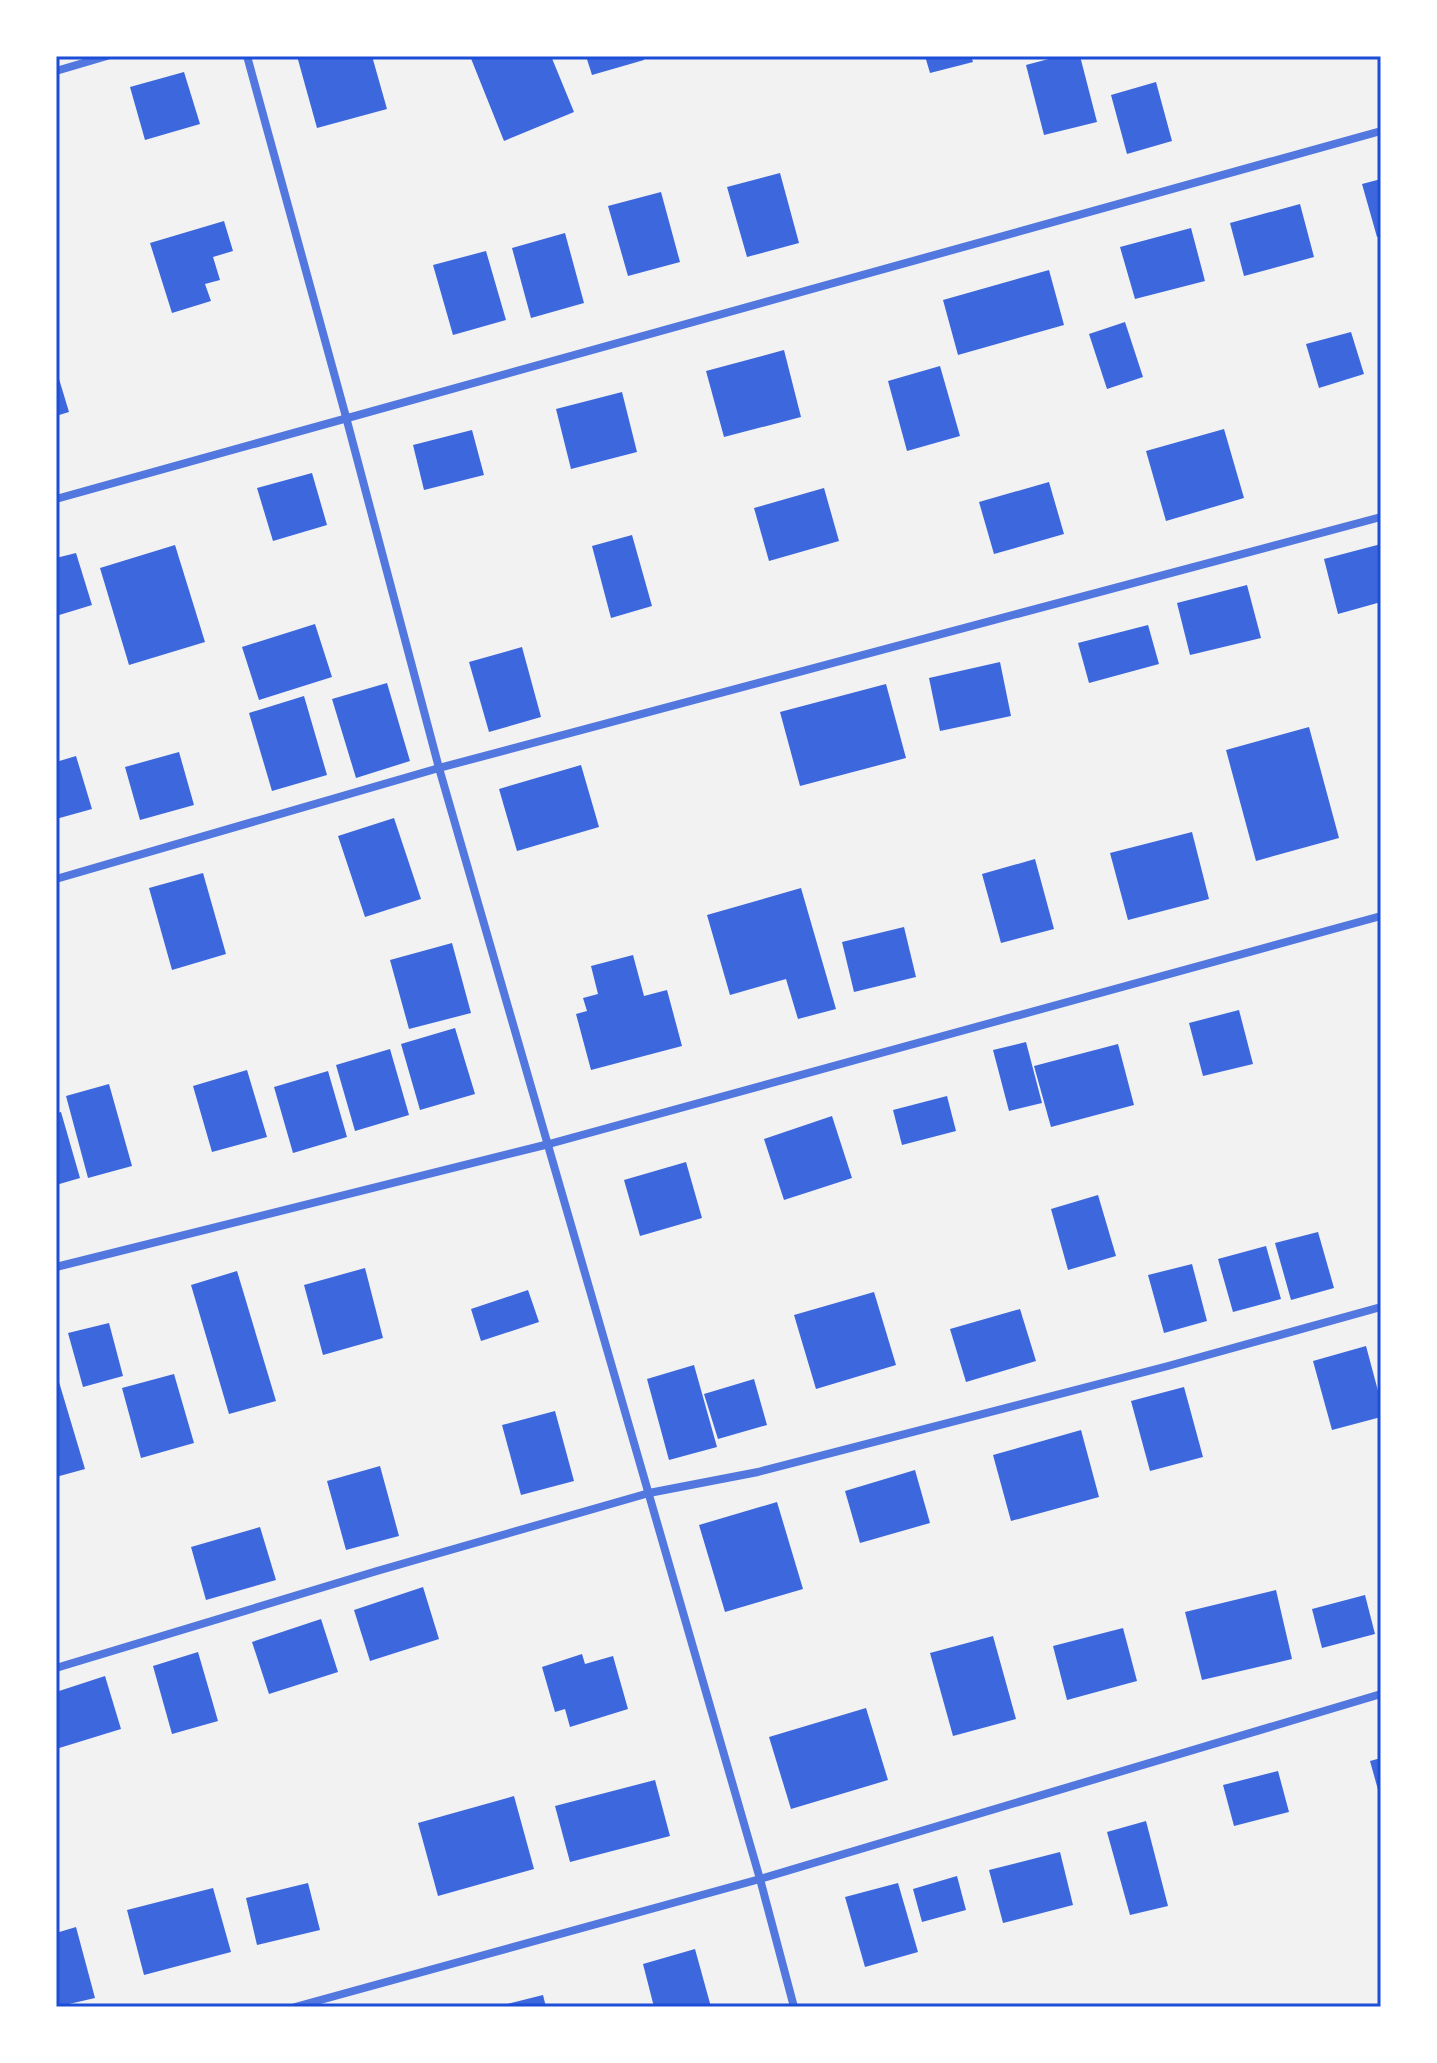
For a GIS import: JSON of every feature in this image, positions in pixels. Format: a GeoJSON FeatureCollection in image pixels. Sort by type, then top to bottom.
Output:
{"type":"FeatureCollection","features":[{"type":"Feature","properties":{"kind":"street"},"geometry":{"type":"LineString","coordinates":[[56,71],[107,56]]}},
{"type":"Feature","properties":{"kind":"street"},"geometry":{"type":"LineString","coordinates":[[247,56],[439,768],[760,1879],[794,2007]]}},
{"type":"Feature","properties":{"kind":"street"},"geometry":{"type":"LineString","coordinates":[[56,499],[1381,131]]}},
{"type":"Feature","properties":{"kind":"street"},"geometry":{"type":"LineString","coordinates":[[56,879],[439,768],[1381,517]]}},
{"type":"Feature","properties":{"kind":"street"},"geometry":{"type":"LineString","coordinates":[[56,1267],[549,1144],[1381,916]]}},
{"type":"Feature","properties":{"kind":"street"},"geometry":{"type":"LineString","coordinates":[[56,1668],[649,1493],[774,1468],[1168,1366],[1381,1307]]}},
{"type":"Feature","properties":{"kind":"street"},"geometry":{"type":"LineString","coordinates":[[295,2007],[760,1879],[1381,1694]]}},
{"type":"Feature","properties":{"kind":"building"},"geometry":{"type":"Polygon","coordinates":[[[297,56],[372,56],[387,109],[317,128],[297,56]]]}},
{"type":"Feature","properties":{"kind":"building"},"geometry":{"type":"Polygon","coordinates":[[[470,56],[551,56],[574,112],[504,141],[470,56]]]}},
{"type":"Feature","properties":{"kind":"building"},"geometry":{"type":"Polygon","coordinates":[[[586,56],[643,56],[644,60],[592,75],[586,56]]]}},
{"type":"Feature","properties":{"kind":"building"},"geometry":{"type":"Polygon","coordinates":[[[925,56],[971,56],[973,62],[930,73],[925,56]]]}},
{"type":"Feature","properties":{"kind":"building"},"geometry":{"type":"Polygon","coordinates":[[[1060,56],[1080,56],[1097,122],[1044,135],[1026,65],[1060,56]]]}},
{"type":"Feature","properties":{"kind":"building"},"geometry":{"type":"Polygon","coordinates":[[[184,72],[200,124],[145,140],[130,87],[184,72]]]}},
{"type":"Feature","properties":{"kind":"building"},"geometry":{"type":"Polygon","coordinates":[[[1156,82],[1172,141],[1127,154],[1111,95],[1156,82]]]}},
{"type":"Feature","properties":{"kind":"building"},"geometry":{"type":"Polygon","coordinates":[[[780,173],[799,243],[747,257],[727,187],[780,173]]]}},
{"type":"Feature","properties":{"kind":"building"},"geometry":{"type":"Polygon","coordinates":[[[1381,179],[1381,236],[1377,237],[1362,184],[1381,179]]]}},
{"type":"Feature","properties":{"kind":"building"},"geometry":{"type":"Polygon","coordinates":[[[661,192],[680,262],[628,276],[608,206],[661,192]]]}},
{"type":"Feature","properties":{"kind":"building"},"geometry":{"type":"Polygon","coordinates":[[[1300,204],[1314,257],[1244,276],[1230,223],[1300,204]]]}},
{"type":"Feature","properties":{"kind":"building"},"geometry":{"type":"Polygon","coordinates":[[[224,221],[233,251],[213,257],[220,280],[205,284],[211,301],[172,313],[150,243],[224,221]]]}},
{"type":"Feature","properties":{"kind":"building"},"geometry":{"type":"Polygon","coordinates":[[[1191,228],[1205,281],[1135,299],[1120,247],[1191,228]]]}},
{"type":"Feature","properties":{"kind":"building"},"geometry":{"type":"Polygon","coordinates":[[[565,233],[584,303],[531,318],[512,248],[565,233]]]}},
{"type":"Feature","properties":{"kind":"building"},"geometry":{"type":"Polygon","coordinates":[[[486,251],[506,320],[453,335],[433,265],[486,251]]]}},
{"type":"Feature","properties":{"kind":"building"},"geometry":{"type":"Polygon","coordinates":[[[1049,270],[1064,325],[958,355],[943,300],[1049,270]]]}},
{"type":"Feature","properties":{"kind":"building"},"geometry":{"type":"Polygon","coordinates":[[[1125,322],[1143,377],[1107,389],[1089,334],[1125,322]]]}},
{"type":"Feature","properties":{"kind":"building"},"geometry":{"type":"Polygon","coordinates":[[[1351,332],[1364,374],[1319,388],[1306,344],[1351,332]]]}},
{"type":"Feature","properties":{"kind":"building"},"geometry":{"type":"Polygon","coordinates":[[[784,350],[801,417],[724,437],[706,371],[784,350]]]}},
{"type":"Feature","properties":{"kind":"building"},"geometry":{"type":"Polygon","coordinates":[[[940,366],[960,436],[907,451],[888,381],[940,366]]]}},
{"type":"Feature","properties":{"kind":"building"},"geometry":{"type":"Polygon","coordinates":[[[56,369],[69,412],[56,416],[56,369]]]}},
{"type":"Feature","properties":{"kind":"building"},"geometry":{"type":"Polygon","coordinates":[[[622,392],[637,452],[571,469],[556,409],[622,392]]]}},
{"type":"Feature","properties":{"kind":"building"},"geometry":{"type":"Polygon","coordinates":[[[1224,429],[1244,498],[1166,521],[1146,451],[1224,429]]]}},
{"type":"Feature","properties":{"kind":"building"},"geometry":{"type":"Polygon","coordinates":[[[472,430],[484,475],[424,490],[413,445],[472,430]]]}},
{"type":"Feature","properties":{"kind":"building"},"geometry":{"type":"Polygon","coordinates":[[[312,473],[327,525],[273,541],[257,488],[312,473]]]}},
{"type":"Feature","properties":{"kind":"building"},"geometry":{"type":"Polygon","coordinates":[[[1049,482],[1064,534],[994,554],[979,502],[1049,482]]]}},
{"type":"Feature","properties":{"kind":"building"},"geometry":{"type":"Polygon","coordinates":[[[824,488],[839,541],[769,561],[754,508],[824,488]]]}},
{"type":"Feature","properties":{"kind":"building"},"geometry":{"type":"Polygon","coordinates":[[[632,535],[652,606],[611,618],[592,546],[632,535]]]}},
{"type":"Feature","properties":{"kind":"building"},"geometry":{"type":"Polygon","coordinates":[[[1381,544],[1381,602],[1338,614],[1324,559],[1381,544]]]}},
{"type":"Feature","properties":{"kind":"building"},"geometry":{"type":"Polygon","coordinates":[[[175,545],[205,642],[129,665],[100,568],[175,545]]]}},
{"type":"Feature","properties":{"kind":"building"},"geometry":{"type":"Polygon","coordinates":[[[76,553],[92,605],[56,616],[56,558],[76,553]]]}},
{"type":"Feature","properties":{"kind":"building"},"geometry":{"type":"Polygon","coordinates":[[[1247,585],[1261,638],[1190,655],[1177,603],[1247,585]]]}},
{"type":"Feature","properties":{"kind":"building"},"geometry":{"type":"Polygon","coordinates":[[[315,624],[332,677],[259,700],[242,647],[315,624]]]}},
{"type":"Feature","properties":{"kind":"building"},"geometry":{"type":"Polygon","coordinates":[[[1148,625],[1159,664],[1089,683],[1078,643],[1148,625]]]}},
{"type":"Feature","properties":{"kind":"building"},"geometry":{"type":"Polygon","coordinates":[[[522,647],[541,717],[489,732],[469,662],[522,647]]]}},
{"type":"Feature","properties":{"kind":"building"},"geometry":{"type":"Polygon","coordinates":[[[1000,662],[1011,716],[940,731],[929,678],[1000,662]]]}},
{"type":"Feature","properties":{"kind":"building"},"geometry":{"type":"Polygon","coordinates":[[[387,683],[410,761],[356,778],[332,699],[387,683]]]}},
{"type":"Feature","properties":{"kind":"building"},"geometry":{"type":"Polygon","coordinates":[[[886,684],[906,758],[800,786],[780,712],[886,684]]]}},
{"type":"Feature","properties":{"kind":"building"},"geometry":{"type":"Polygon","coordinates":[[[304,696],[327,775],[272,791],[249,713],[304,696]]]}},
{"type":"Feature","properties":{"kind":"building"},"geometry":{"type":"Polygon","coordinates":[[[1309,727],[1339,838],[1256,861],[1226,750],[1309,727]]]}},
{"type":"Feature","properties":{"kind":"building"},"geometry":{"type":"Polygon","coordinates":[[[179,752],[194,805],[140,820],[125,767],[179,752]]]}},
{"type":"Feature","properties":{"kind":"building"},"geometry":{"type":"Polygon","coordinates":[[[76,756],[92,809],[56,819],[56,762],[76,756]]]}},
{"type":"Feature","properties":{"kind":"building"},"geometry":{"type":"Polygon","coordinates":[[[581,765],[599,827],[517,851],[499,789],[581,765]]]}},
{"type":"Feature","properties":{"kind":"building"},"geometry":{"type":"Polygon","coordinates":[[[394,818],[421,899],[365,917],[338,836],[394,818]]]}},
{"type":"Feature","properties":{"kind":"building"},"geometry":{"type":"Polygon","coordinates":[[[1192,832],[1209,899],[1128,920],[1110,853],[1192,832]]]}},
{"type":"Feature","properties":{"kind":"building"},"geometry":{"type":"Polygon","coordinates":[[[1035,859],[1054,929],[1001,943],[982,874],[1035,859]]]}},
{"type":"Feature","properties":{"kind":"building"},"geometry":{"type":"Polygon","coordinates":[[[203,873],[226,954],[172,970],[149,888],[203,873]]]}},
{"type":"Feature","properties":{"kind":"building"},"geometry":{"type":"Polygon","coordinates":[[[801,888],[836,1009],[798,1019],[786,979],[730,995],[707,915],[801,888]]]}},
{"type":"Feature","properties":{"kind":"building"},"geometry":{"type":"Polygon","coordinates":[[[904,927],[916,977],[854,992],[842,942],[904,927]]]}},
{"type":"Feature","properties":{"kind":"building"},"geometry":{"type":"Polygon","coordinates":[[[452,943],[471,1013],[409,1029],[390,960],[452,943]]]}},
{"type":"Feature","properties":{"kind":"building"},"geometry":{"type":"Polygon","coordinates":[[[633,955],[644,996],[667,990],[682,1046],[591,1070],[576,1014],[587,1011],[583,998],[598,994],[591,966],[633,955]]]}},
{"type":"Feature","properties":{"kind":"building"},"geometry":{"type":"Polygon","coordinates":[[[1239,1010],[1253,1064],[1203,1076],[1189,1023],[1239,1010]]]}},
{"type":"Feature","properties":{"kind":"building"},"geometry":{"type":"Polygon","coordinates":[[[455,1028],[475,1094],[420,1110],[401,1044],[455,1028]]]}},
{"type":"Feature","properties":{"kind":"building"},"geometry":{"type":"Polygon","coordinates":[[[1026,1042],[1042,1103],[1009,1111],[993,1050],[1026,1042]]]}},
{"type":"Feature","properties":{"kind":"building"},"geometry":{"type":"Polygon","coordinates":[[[1118,1044],[1134,1105],[1051,1127],[1034,1066],[1118,1044]]]}},
{"type":"Feature","properties":{"kind":"building"},"geometry":{"type":"Polygon","coordinates":[[[390,1049],[409,1115],[355,1131],[336,1065],[390,1049]]]}},
{"type":"Feature","properties":{"kind":"building"},"geometry":{"type":"Polygon","coordinates":[[[247,1070],[267,1137],[212,1152],[193,1086],[247,1070]]]}},
{"type":"Feature","properties":{"kind":"building"},"geometry":{"type":"Polygon","coordinates":[[[328,1071],[347,1137],[293,1153],[274,1087],[328,1071]]]}},
{"type":"Feature","properties":{"kind":"building"},"geometry":{"type":"Polygon","coordinates":[[[109,1084],[132,1166],[88,1178],[66,1096],[109,1084]]]}},
{"type":"Feature","properties":{"kind":"building"},"geometry":{"type":"Polygon","coordinates":[[[947,1096],[956,1131],[902,1145],[893,1110],[947,1096]]]}},
{"type":"Feature","properties":{"kind":"building"},"geometry":{"type":"Polygon","coordinates":[[[61,1112],[80,1178],[56,1185],[56,1113],[61,1112]]]}},
{"type":"Feature","properties":{"kind":"building"},"geometry":{"type":"Polygon","coordinates":[[[832,1116],[852,1178],[784,1200],[764,1139],[832,1116]]]}},
{"type":"Feature","properties":{"kind":"building"},"geometry":{"type":"Polygon","coordinates":[[[686,1162],[702,1218],[640,1236],[624,1180],[686,1162]]]}},
{"type":"Feature","properties":{"kind":"building"},"geometry":{"type":"Polygon","coordinates":[[[1098,1195],[1116,1256],[1068,1270],[1051,1209],[1098,1195]]]}},
{"type":"Feature","properties":{"kind":"building"},"geometry":{"type":"Polygon","coordinates":[[[1318,1232],[1334,1288],[1291,1300],[1275,1243],[1318,1232]]]}},
{"type":"Feature","properties":{"kind":"building"},"geometry":{"type":"Polygon","coordinates":[[[1266,1246],[1281,1299],[1233,1312],[1218,1259],[1266,1246]]]}},
{"type":"Feature","properties":{"kind":"building"},"geometry":{"type":"Polygon","coordinates":[[[1192,1264],[1207,1321],[1164,1333],[1148,1275],[1192,1264]]]}},
{"type":"Feature","properties":{"kind":"building"},"geometry":{"type":"Polygon","coordinates":[[[365,1268],[383,1338],[323,1355],[304,1285],[365,1268]]]}},
{"type":"Feature","properties":{"kind":"building"},"geometry":{"type":"Polygon","coordinates":[[[237,1271],[276,1401],[229,1414],[191,1285],[237,1271]]]}},
{"type":"Feature","properties":{"kind":"building"},"geometry":{"type":"Polygon","coordinates":[[[528,1290],[539,1322],[481,1341],[471,1309],[528,1290]]]}},
{"type":"Feature","properties":{"kind":"building"},"geometry":{"type":"Polygon","coordinates":[[[874,1292],[896,1365],[816,1389],[794,1315],[874,1292]]]}},
{"type":"Feature","properties":{"kind":"building"},"geometry":{"type":"Polygon","coordinates":[[[1020,1309],[1036,1361],[966,1382],[950,1329],[1020,1309]]]}},
{"type":"Feature","properties":{"kind":"building"},"geometry":{"type":"Polygon","coordinates":[[[109,1323],[123,1376],[83,1387],[68,1333],[109,1323]]]}},
{"type":"Feature","properties":{"kind":"building"},"geometry":{"type":"Polygon","coordinates":[[[1366,1346],[1381,1402],[1381,1417],[1332,1430],[1313,1361],[1366,1346]]]}},
{"type":"Feature","properties":{"kind":"building"},"geometry":{"type":"Polygon","coordinates":[[[694,1365],[717,1447],[669,1460],[647,1379],[694,1365]]]}},
{"type":"Feature","properties":{"kind":"building"},"geometry":{"type":"Polygon","coordinates":[[[56,1372],[85,1469],[56,1477],[56,1372]]]}},
{"type":"Feature","properties":{"kind":"building"},"geometry":{"type":"Polygon","coordinates":[[[174,1374],[194,1443],[141,1458],[122,1388],[174,1374]]]}},
{"type":"Feature","properties":{"kind":"building"},"geometry":{"type":"Polygon","coordinates":[[[754,1379],[767,1425],[718,1439],[704,1394],[754,1379]]]}},
{"type":"Feature","properties":{"kind":"building"},"geometry":{"type":"Polygon","coordinates":[[[1184,1387],[1203,1457],[1150,1471],[1131,1401],[1184,1387]]]}},
{"type":"Feature","properties":{"kind":"building"},"geometry":{"type":"Polygon","coordinates":[[[555,1411],[574,1481],[521,1495],[502,1425],[555,1411]]]}},
{"type":"Feature","properties":{"kind":"building"},"geometry":{"type":"Polygon","coordinates":[[[1081,1430],[1099,1497],[1011,1521],[993,1455],[1081,1430]]]}},
{"type":"Feature","properties":{"kind":"building"},"geometry":{"type":"Polygon","coordinates":[[[380,1466],[399,1536],[346,1550],[327,1481],[380,1466]]]}},
{"type":"Feature","properties":{"kind":"building"},"geometry":{"type":"Polygon","coordinates":[[[915,1470],[930,1523],[860,1543],[845,1491],[915,1470]]]}},
{"type":"Feature","properties":{"kind":"building"},"geometry":{"type":"Polygon","coordinates":[[[777,1502],[803,1589],[725,1612],[699,1525],[777,1502]]]}},
{"type":"Feature","properties":{"kind":"building"},"geometry":{"type":"Polygon","coordinates":[[[260,1527],[276,1580],[206,1600],[191,1547],[260,1527]]]}},
{"type":"Feature","properties":{"kind":"building"},"geometry":{"type":"Polygon","coordinates":[[[423,1587],[439,1639],[370,1661],[354,1610],[423,1587]]]}},
{"type":"Feature","properties":{"kind":"building"},"geometry":{"type":"Polygon","coordinates":[[[1276,1590],[1292,1659],[1202,1680],[1185,1612],[1276,1590]]]}},
{"type":"Feature","properties":{"kind":"building"},"geometry":{"type":"Polygon","coordinates":[[[1365,1595],[1375,1634],[1322,1648],[1312,1609],[1365,1595]]]}},
{"type":"Feature","properties":{"kind":"building"},"geometry":{"type":"Polygon","coordinates":[[[321,1619],[338,1672],[269,1694],[252,1642],[321,1619]]]}},
{"type":"Feature","properties":{"kind":"building"},"geometry":{"type":"Polygon","coordinates":[[[1123,1628],[1137,1681],[1067,1700],[1053,1646],[1123,1628]]]}},
{"type":"Feature","properties":{"kind":"building"},"geometry":{"type":"Polygon","coordinates":[[[993,1636],[1016,1719],[953,1736],[930,1653],[993,1636]]]}},
{"type":"Feature","properties":{"kind":"building"},"geometry":{"type":"Polygon","coordinates":[[[198,1652],[218,1721],[172,1734],[153,1666],[198,1652]]]}},
{"type":"Feature","properties":{"kind":"building"},"geometry":{"type":"Polygon","coordinates":[[[582,1654],[585,1664],[613,1656],[628,1709],[570,1727],[565,1709],[555,1712],[542,1667],[582,1654]]]}},
{"type":"Feature","properties":{"kind":"building"},"geometry":{"type":"Polygon","coordinates":[[[105,1676],[121,1729],[56,1749],[56,1692],[105,1676]]]}},
{"type":"Feature","properties":{"kind":"building"},"geometry":{"type":"Polygon","coordinates":[[[866,1708],[888,1780],[791,1809],[769,1737],[866,1708]]]}},
{"type":"Feature","properties":{"kind":"building"},"geometry":{"type":"Polygon","coordinates":[[[1381,1758],[1381,1797],[1380,1797],[1370,1761],[1381,1758]]]}},
{"type":"Feature","properties":{"kind":"building"},"geometry":{"type":"Polygon","coordinates":[[[1278,1771],[1289,1812],[1234,1826],[1223,1785],[1278,1771]]]}},
{"type":"Feature","properties":{"kind":"building"},"geometry":{"type":"Polygon","coordinates":[[[655,1780],[670,1836],[570,1862],[555,1806],[655,1780]]]}},
{"type":"Feature","properties":{"kind":"building"},"geometry":{"type":"Polygon","coordinates":[[[514,1796],[534,1869],[438,1896],[418,1823],[514,1796]]]}},
{"type":"Feature","properties":{"kind":"building"},"geometry":{"type":"Polygon","coordinates":[[[1146,1821],[1168,1906],[1130,1915],[1107,1832],[1146,1821]]]}},
{"type":"Feature","properties":{"kind":"building"},"geometry":{"type":"Polygon","coordinates":[[[1060,1852],[1073,1905],[1003,1923],[989,1870],[1060,1852]]]}},
{"type":"Feature","properties":{"kind":"building"},"geometry":{"type":"Polygon","coordinates":[[[957,1876],[966,1910],[922,1922],[913,1889],[957,1876]]]}},
{"type":"Feature","properties":{"kind":"building"},"geometry":{"type":"Polygon","coordinates":[[[308,1883],[320,1930],[257,1945],[246,1898],[308,1883]]]}},
{"type":"Feature","properties":{"kind":"building"},"geometry":{"type":"Polygon","coordinates":[[[898,1883],[918,1952],[865,1967],[845,1897],[898,1883]]]}},
{"type":"Feature","properties":{"kind":"building"},"geometry":{"type":"Polygon","coordinates":[[[213,1888],[231,1952],[144,1975],[127,1910],[213,1888]]]}},
{"type":"Feature","properties":{"kind":"building"},"geometry":{"type":"Polygon","coordinates":[[[76,1927],[95,1998],[56,2007],[56,1933],[76,1927]]]}},
{"type":"Feature","properties":{"kind":"building"},"geometry":{"type":"Polygon","coordinates":[[[695,1949],[711,2007],[654,2007],[643,1964],[695,1949]]]}},
{"type":"Feature","properties":{"kind":"building"},"geometry":{"type":"Polygon","coordinates":[[[543,1995],[546,2007],[499,2007],[499,2006],[543,1995]]]}}]}
